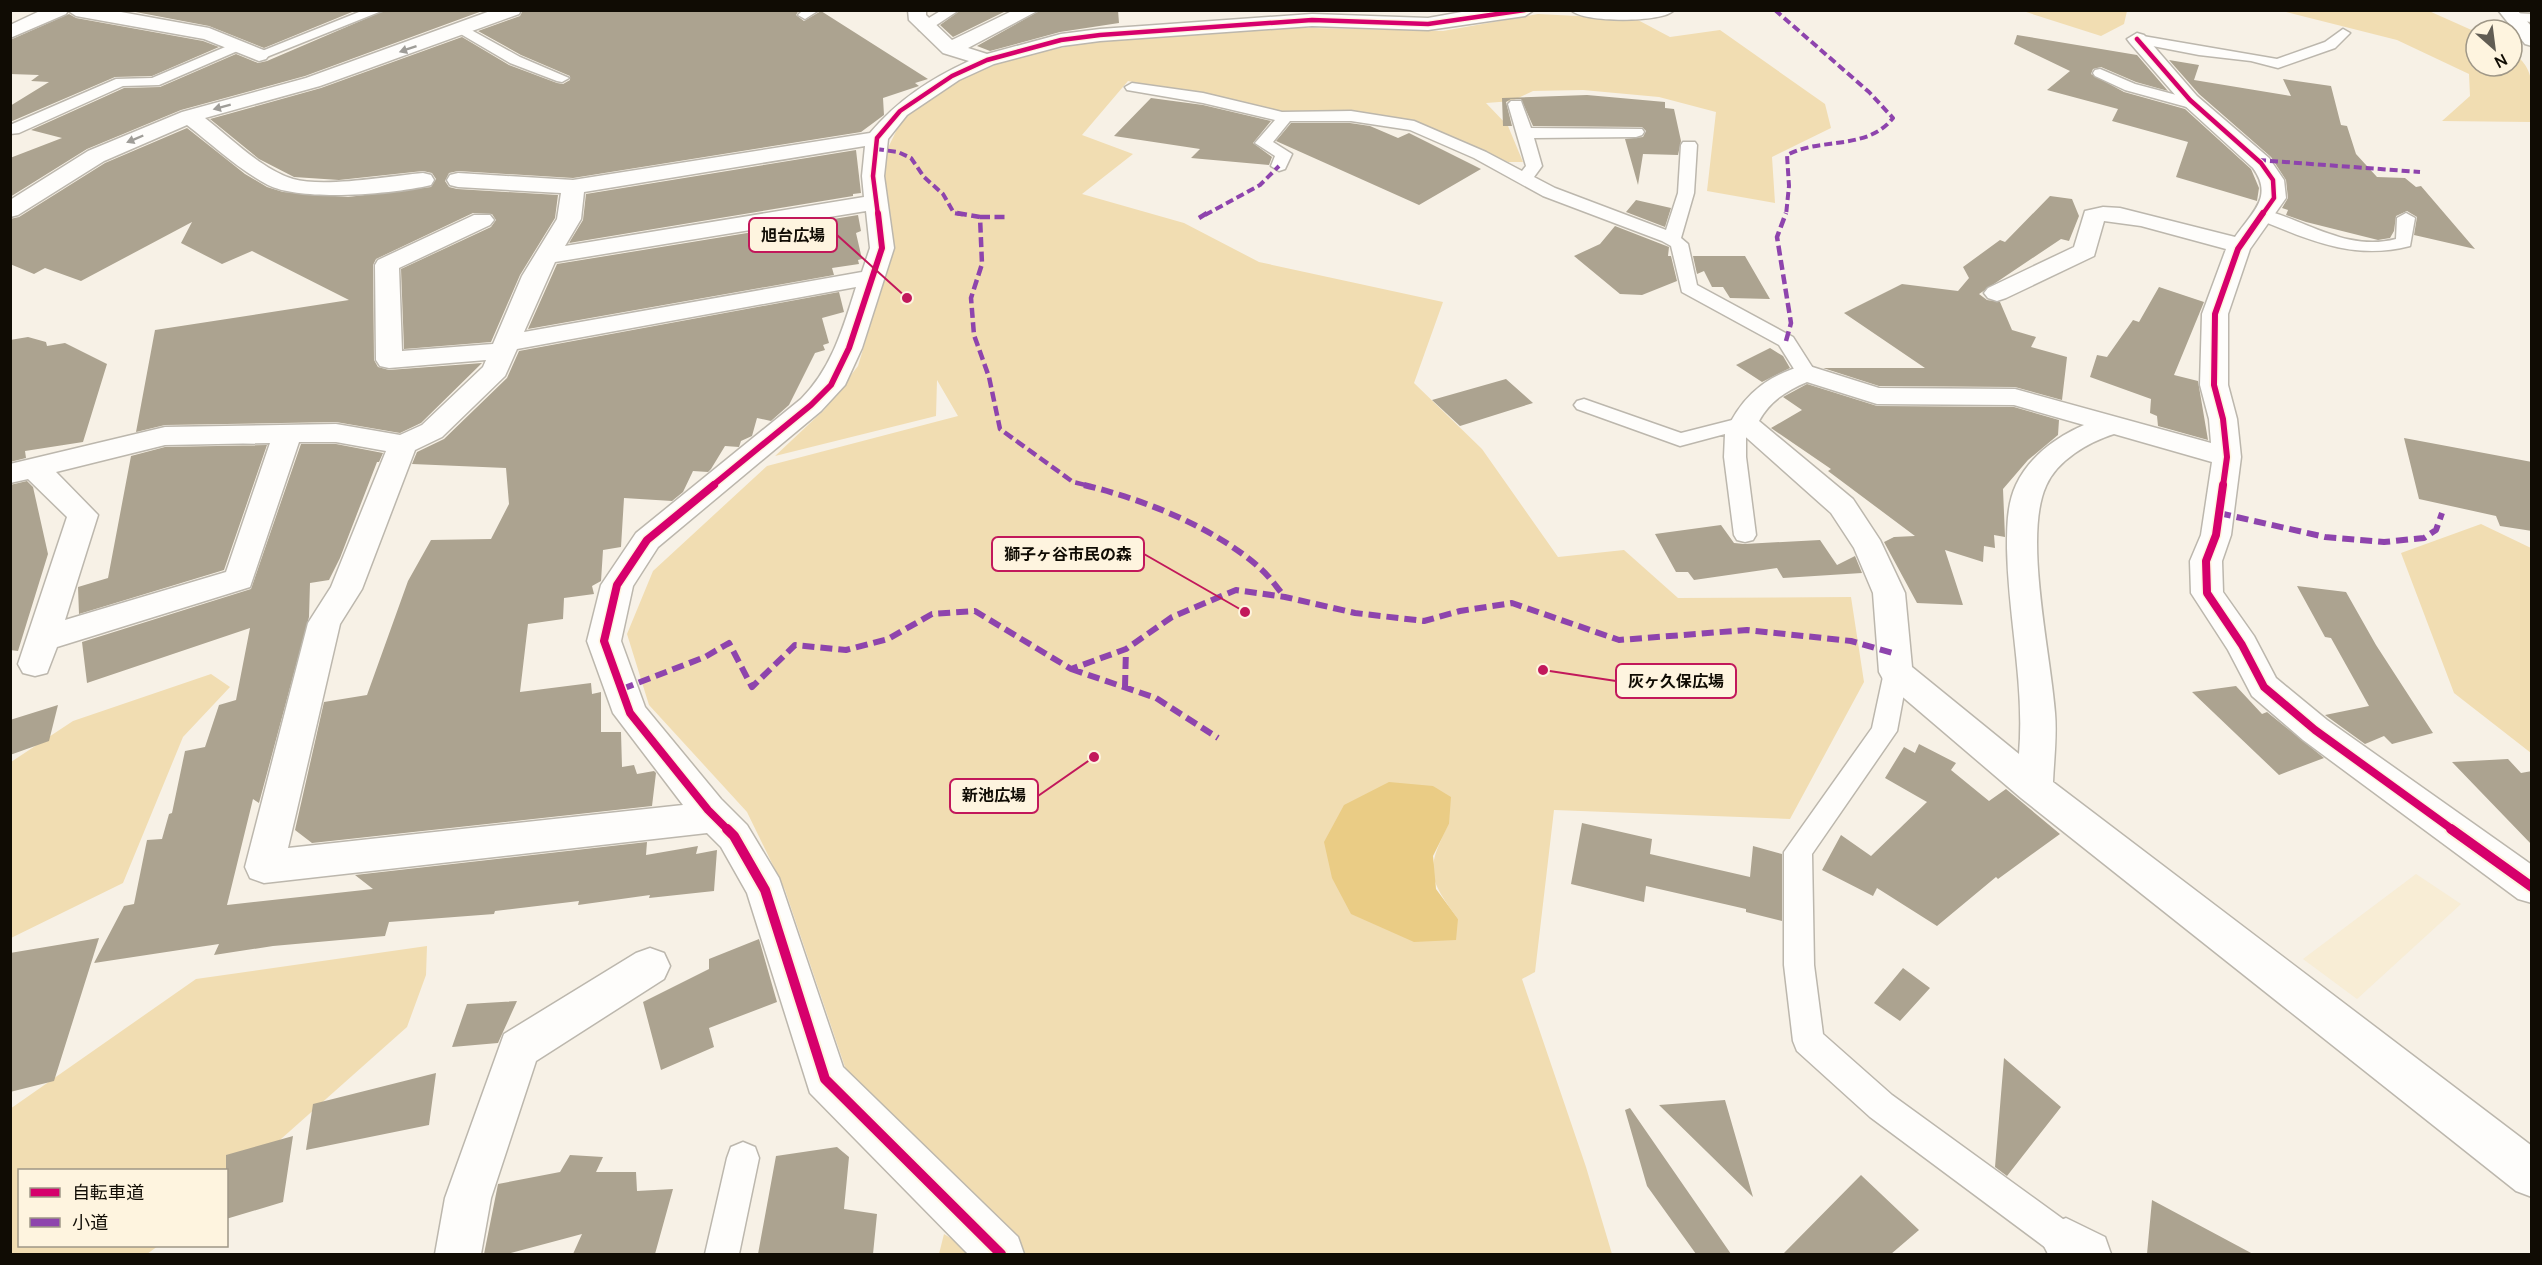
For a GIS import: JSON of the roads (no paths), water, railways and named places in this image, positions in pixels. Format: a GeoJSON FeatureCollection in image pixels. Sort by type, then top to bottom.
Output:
{"type":"FeatureCollection","features":[{"type":"Feature","properties":{"kind":"street"},"geometry":{"type":"LineString","coordinates":[[10,32],[59,10]]}},
{"type":"Feature","properties":{"kind":"street"},"geometry":{"type":"LineString","coordinates":[[76,10],[209,34],[259,55]]}},
{"type":"Feature","properties":{"kind":"street"},"geometry":{"type":"LineString","coordinates":[[10,210],[96,156],[189,116],[313,82],[464,30],[512,10]]}},
{"type":"Feature","properties":{"kind":"street"},"geometry":{"type":"LineString","coordinates":[[950,50],[1030,10]]}},
{"type":"Feature","properties":{"kind":"street"},"geometry":{"type":"LineString","coordinates":[[1001,1254],[825,1079],[765,890],[734,836],[715,817],[630,713],[604,641],[617,585],[647,540],[794,419],[831,385],[849,348],[882,248],[873,176],[877,138],[900,111],[952,76],[987,60],[1061,40],[1111,34],[1312,20],[1428,24],[1453,15],[1526,10]]}},
{"type":"Feature","properties":{"kind":"street"},"geometry":{"type":"LineString","coordinates":[[1580,10],[1616,15],[1665,10]]}},
{"type":"Feature","properties":{"kind":"street"},"geometry":{"type":"LineString","coordinates":[[2517,15],[2532,40]]}},
{"type":"Feature","properties":{"kind":"street"},"geometry":{"type":"LineString","coordinates":[[920,19],[938,42],[950,50],[987,60]]}},
{"type":"Feature","properties":{"kind":"street"},"geometry":{"type":"LineString","coordinates":[[2137,39],[2194,104],[2261,163],[2273,180],[2274,198],[2240,246],[2215,314],[2214,385],[2223,419],[2227,457],[2216,535],[2206,561],[2207,592],[2242,645],[2264,687],[2315,730],[2532,887]]}},
{"type":"Feature","properties":{"kind":"street"},"geometry":{"type":"LineString","coordinates":[[189,116],[264,172],[288,185],[322,187],[423,180]]}},
{"type":"Feature","properties":{"kind":"street"},"geometry":{"type":"LineString","coordinates":[[458,180],[573,187],[877,138]]}},
{"type":"Feature","properties":{"kind":"street"},"geometry":{"type":"LineString","coordinates":[[22,471],[165,436],[336,433],[404,445],[432,431],[495,370],[534,276],[569,219],[573,187]]}},
{"type":"Feature","properties":{"kind":"street"},"geometry":{"type":"LineString","coordinates":[[546,256],[876,202]]}},
{"type":"Feature","properties":{"kind":"street"},"geometry":{"type":"LineString","coordinates":[[1997,293],[2085,251],[2093,216],[2100,212],[2240,246]]}},
{"type":"Feature","properties":{"kind":"street"},"geometry":{"type":"LineString","coordinates":[[482,220],[387,265],[389,360],[505,347],[873,277]]}},
{"type":"Feature","properties":{"kind":"street"},"geometry":{"type":"LineString","coordinates":[[2227,457],[2015,397],[1877,396],[1806,373],[1774,386],[1754,403],[1740,424],[1842,506],[1869,547],[1889,593],[1896,672],[2034,788],[2532,1175]]}},
{"type":"Feature","properties":{"kind":"street"},"geometry":{"type":"LineString","coordinates":[[2034,788],[2038,717],[2021,524],[2030,486],[2056,453],[2085,433],[2112,424]]}},
{"type":"Feature","properties":{"kind":"street"},"geometry":{"type":"LineString","coordinates":[[22,471],[83,515],[39,652],[239,579],[287,434]]}},
{"type":"Feature","properties":{"kind":"street"},"geometry":{"type":"LineString","coordinates":[[404,445],[346,589],[324,623],[264,867],[715,817]]}},
{"type":"Feature","properties":{"kind":"street"},"geometry":{"type":"LineString","coordinates":[[458,1254],[468,1198],[519,1048],[650,966]]}},
{"type":"Feature","properties":{"kind":"lane"},"geometry":{"type":"LineString","coordinates":[[259,55],[378,10]]}},
{"type":"Feature","properties":{"kind":"lane"},"geometry":{"type":"LineString","coordinates":[[920,19],[953,10]]}},
{"type":"Feature","properties":{"kind":"lane"},"geometry":{"type":"LineString","coordinates":[[464,30],[515,60],[562,78]]}},
{"type":"Feature","properties":{"kind":"lane"},"geometry":{"type":"LineString","coordinates":[[2137,39],[2199,51],[2251,57],[2278,64],[2330,45],[2343,33]]}},
{"type":"Feature","properties":{"kind":"lane"},"geometry":{"type":"LineString","coordinates":[[13,130],[121,82],[154,82],[237,46]]}},
{"type":"Feature","properties":{"kind":"lane"},"geometry":{"type":"LineString","coordinates":[[2100,73],[2130,87],[2194,104]]}},
{"type":"Feature","properties":{"kind":"lane"},"geometry":{"type":"LineString","coordinates":[[1132,87],[1203,98],[1286,117],[1351,116],[1414,126],[1525,178],[1549,192],[1672,239],[1679,244],[1688,288],[1786,341],[1806,373]]}},
{"type":"Feature","properties":{"kind":"lane"},"geometry":{"type":"LineString","coordinates":[[1516,104],[1534,166],[1525,178]]}},
{"type":"Feature","properties":{"kind":"lane"},"geometry":{"type":"LineString","coordinates":[[1279,166],[1284,154],[1263,142],[1286,117]]}},
{"type":"Feature","properties":{"kind":"lane"},"geometry":{"type":"LineString","coordinates":[[1524,133],[1636,132]]}},
{"type":"Feature","properties":{"kind":"lane"},"geometry":{"type":"LineString","coordinates":[[1672,239],[1686,193],[1689,145]]}},
{"type":"Feature","properties":{"kind":"lane"},"geometry":{"type":"LineString","coordinates":[[2261,214],[2322,237],[2371,247],[2393,247],[2404,242],[2406,218]]}},
{"type":"Feature","properties":{"kind":"lane"},"geometry":{"type":"LineString","coordinates":[[1584,405],[1680,440],[1740,424],[1735,457],[1745,535]]}},
{"type":"Feature","properties":{"kind":"lane"},"geometry":{"type":"LineString","coordinates":[[1896,672],[1884,730],[1798,852],[1799,965],[1808,1041],[1881,1107],[2077,1248]]}},
{"type":"Feature","properties":{"kind":"lane"},"geometry":{"type":"LineString","coordinates":[[722,1254],[743,1158]]}},
{"type":"Feature","properties":{"kind":"place","name":"旭台広場"},"geometry":{"type":"Point","coordinates":[907,298]}},
{"type":"Feature","properties":{"kind":"place","name":"獅子ヶ谷市民の森"},"geometry":{"type":"Point","coordinates":[1245,612]}},
{"type":"Feature","properties":{"kind":"place","name":"灰ヶ久保広場"},"geometry":{"type":"Point","coordinates":[1543,670]}},
{"type":"Feature","properties":{"kind":"place","name":"新池広場"},"geometry":{"type":"Point","coordinates":[1094,757]}}]}
